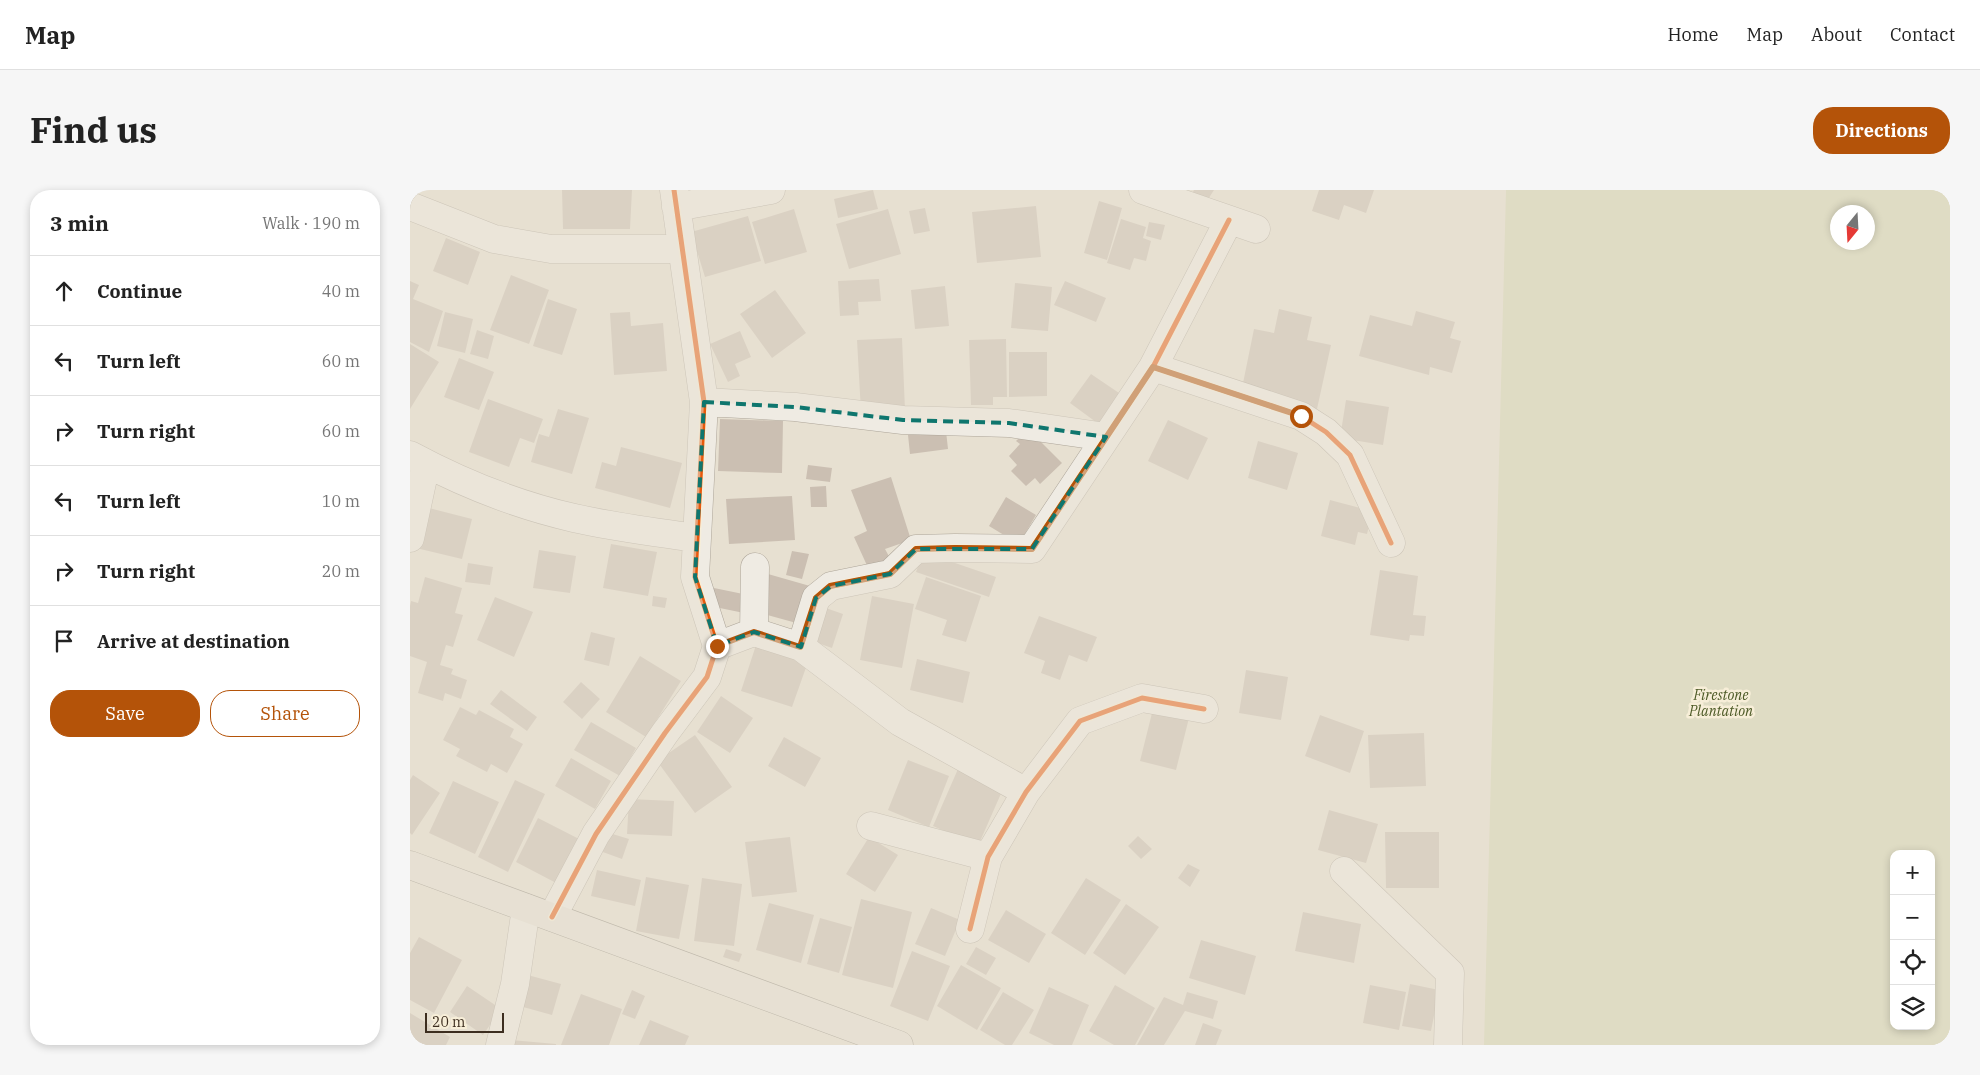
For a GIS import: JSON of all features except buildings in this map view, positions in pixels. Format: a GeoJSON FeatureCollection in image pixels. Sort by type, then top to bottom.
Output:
{"type":"FeatureCollection","features":[{"type":"Feature","properties":{"kind":"main road"},"geometry":{"type":"LineString","coordinates":[[410,865],[900,1045]]}},
{"type":"Feature","properties":{"kind":"street"},"geometry":{"type":"LineString","coordinates":[[552,918],[596,834],[665,733],[708,677],[717,646],[695,577],[695,538],[704,402],[675,198],[771,190]]}},
{"type":"Feature","properties":{"kind":"street"},"geometry":{"type":"LineString","coordinates":[[1143,190],[1256,229]]}},
{"type":"Feature","properties":{"kind":"street"},"geometry":{"type":"LineString","coordinates":[[410,206],[494,239],[551,249],[682,249]]}},
{"type":"Feature","properties":{"kind":"street"},"geometry":{"type":"LineString","coordinates":[[800,647],[816,598],[830,586],[890,574],[916,549],[1032,549],[1153,367],[1229,220]]}},
{"type":"Feature","properties":{"kind":"street"},"geometry":{"type":"LineString","coordinates":[[1153,367],[1301,416],[1326,432],[1350,455],[1391,544]]}},
{"type":"Feature","properties":{"kind":"street"},"geometry":{"type":"LineString","coordinates":[[704,402],[795,406],[903,420],[1009,423],[1106,437]]}},
{"type":"Feature","properties":{"kind":"street"},"geometry":{"type":"LineString","coordinates":[[410,538],[418,460],[440,472],[508,500],[566,516],[695,538]]}},
{"type":"Feature","properties":{"kind":"street"},"geometry":{"type":"LineString","coordinates":[[754,632],[755,567]]}},
{"type":"Feature","properties":{"kind":"street"},"geometry":{"type":"LineString","coordinates":[[717,646],[754,632],[800,647],[900,722],[1026,792]]}},
{"type":"Feature","properties":{"kind":"street"},"geometry":{"type":"LineString","coordinates":[[970,929],[988,858],[1026,792],[1080,721],[1142,698],[1204,709]]}},
{"type":"Feature","properties":{"kind":"street"},"geometry":{"type":"LineString","coordinates":[[870,826],[988,858]]}},
{"type":"Feature","properties":{"kind":"street"},"geometry":{"type":"LineString","coordinates":[[1344,871],[1450,973],[1448,1045]]}},
{"type":"Feature","properties":{"kind":"street"},"geometry":{"type":"LineString","coordinates":[[500,1045],[516,984],[526,908]]}},
{"type":"Feature","properties":{"kind":"highlighted area"},"geometry":{"type":"Polygon","coordinates":[[[704,402],[795,407],[903,420],[1009,423],[1106,437],[1032,549],[916,549],[890,574],[831,586],[816,598],[801,647],[754,632],[717,646],[695,577],[704,402]]]}},
{"type":"Feature","properties":{"kind":"green space","name":"Firestone Plantation"},"geometry":{"type":"Polygon","coordinates":[[[1506,190],[1950,190],[1950,1045],[1484,1045],[1506,190]]]}},
{"type":"Feature","properties":{"kind":"cycle path"},"geometry":{"type":"LineString","coordinates":[[552,917],[596,834],[665,733],[707,677],[717,646],[695,577],[704,402],[674,190]]}},
{"type":"Feature","properties":{"kind":"cycle path"},"geometry":{"type":"LineString","coordinates":[[801,647],[816,598],[831,586],[890,574],[916,549],[1032,549],[1153,367],[1229,220]]}},
{"type":"Feature","properties":{"kind":"cycle path"},"geometry":{"type":"LineString","coordinates":[[1153,367],[1301,416],[1326,432],[1350,455],[1391,543]]}},
{"type":"Feature","properties":{"kind":"cycle path"},"geometry":{"type":"LineString","coordinates":[[970,929],[988,857],[1026,792],[1080,721],[1142,698],[1204,709]]}},
{"type":"Feature","properties":{"kind":"route"},"geometry":{"type":"LineString","coordinates":[[717,646],[754,632],[800,647],[816,598],[830,586],[890,574],[916,549],[1032,549],[1153,367],[1301,416]]}}]}
